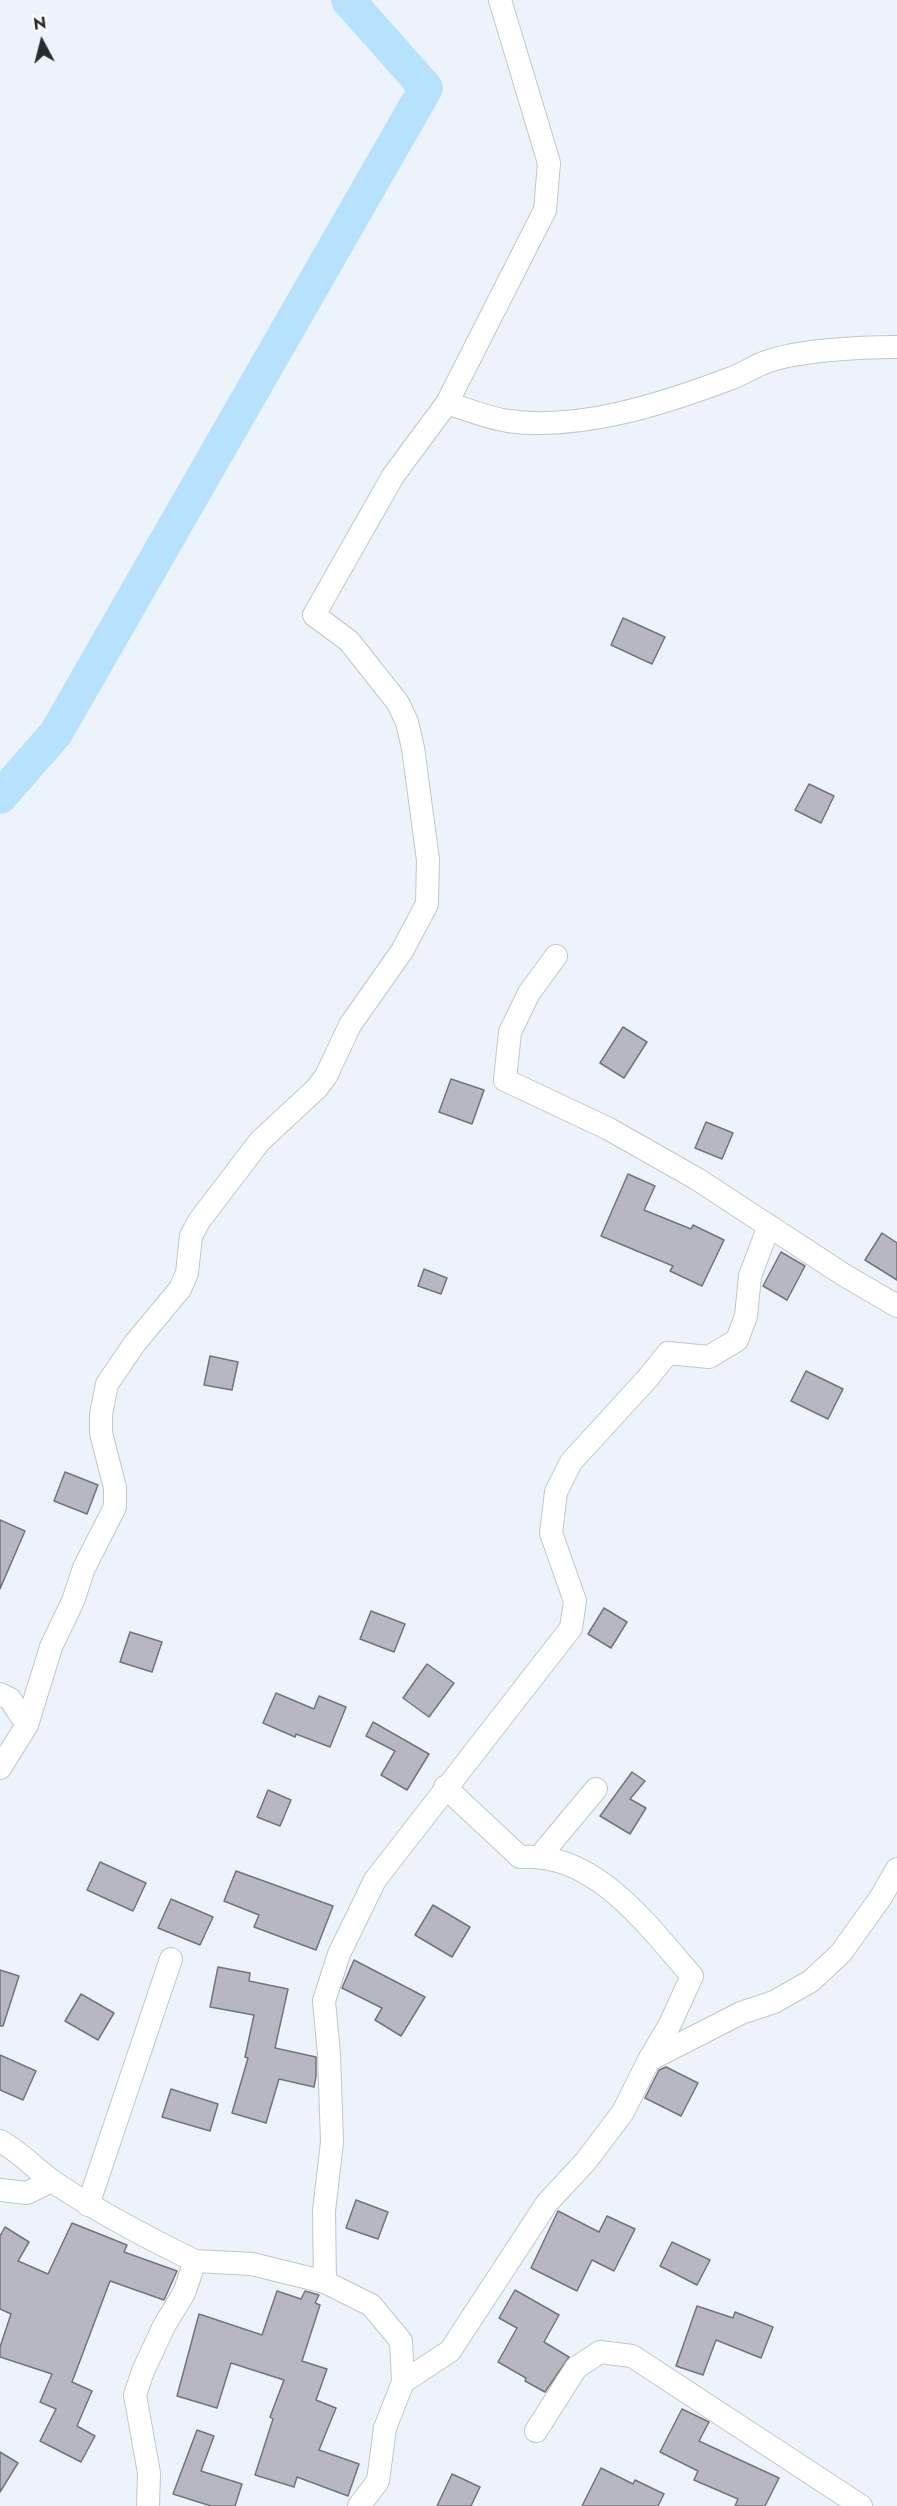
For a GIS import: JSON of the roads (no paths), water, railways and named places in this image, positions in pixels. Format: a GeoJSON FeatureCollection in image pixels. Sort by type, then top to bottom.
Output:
{"type":"FeatureCollection","features":[{"type":"Feature","properties":{"kind":"street"},"geometry":{"type":"LineString","coordinates":[[0,1768],[27,1725],[51,1647],[73,1601],[84,1568],[115,1507],[115,1488],[101,1433],[100,1414],[107,1384],[135,1343],[180,1289],[187,1273],[192,1236],[199,1221],[260,1141],[317,1088],[326,1076],[350,1025],[402,951],[427,904],[428,860],[413,748],[407,722],[398,703],[349,640],[314,615],[393,476],[447,404],[545,210],[549,163],[500,0]]}},
{"type":"Feature","properties":{"kind":"street"},"geometry":{"type":"LineString","coordinates":[[447,404],[508,421],[557,422],[619,414],[731,379],[776,360],[872,347],[897,347]]}},
{"type":"Feature","properties":{"kind":"street"},"geometry":{"type":"LineString","coordinates":[[556,956],[529,993],[510,1032],[505,1080],[609,1129],[697,1179],[897,1306]]}},
{"type":"Feature","properties":{"kind":"street"},"geometry":{"type":"LineString","coordinates":[[325,2282],[324,2211],[332,2142],[329,2054],[324,2001],[339,1954],[375,1880],[445,1787],[571,1628],[575,1601],[551,1533],[556,1492],[571,1462],[668,1353],[709,1357],[737,1340],[746,1316],[750,1276],[769,1226]]}},
{"type":"Feature","properties":{"kind":"street"},"geometry":{"type":"LineString","coordinates":[[0,1694],[10,1699],[27,1725]]}},
{"type":"Feature","properties":{"kind":"street"},"geometry":{"type":"LineString","coordinates":[[403,2382],[450,2350],[547,2204],[586,2160],[623,2112],[670,2024],[692,1976],[609,1887],[563,1861],[540,1856],[520,1857],[445,1787]]}},
{"type":"Feature","properties":{"kind":"street"},"geometry":{"type":"LineString","coordinates":[[540,1856],[596,1789]]}},
{"type":"Feature","properties":{"kind":"street"},"geometry":{"type":"LineString","coordinates":[[649,2060],[741,2013],[774,2002],[812,1981],[848,1945],[897,1869]]}},
{"type":"Feature","properties":{"kind":"street"},"geometry":{"type":"LineString","coordinates":[[88,2205],[171,1959]]}},
{"type":"Feature","properties":{"kind":"street"},"geometry":{"type":"LineString","coordinates":[[0,2141],[17,2150],[51,2181],[88,2205],[195,2261],[252,2264],[325,2282],[371,2305],[400,2341],[403,2382],[385,2428],[378,2481],[359,2506]]}},
{"type":"Feature","properties":{"kind":"street"},"geometry":{"type":"LineString","coordinates":[[0,2190],[27,2193],[51,2181]]}},
{"type":"Feature","properties":{"kind":"street"},"geometry":{"type":"LineString","coordinates":[[148,2506],[149,2473],[135,2395],[143,2371],[164,2326],[184,2293],[195,2261]]}},
{"type":"Feature","properties":{"kind":"street"},"geometry":{"type":"LineString","coordinates":[[536,2431],[576,2368],[600,2352],[632,2356],[861,2506]]}},
{"type":"Feature","properties":{"kind":"waterway"},"geometry":{"type":"LineString","coordinates":[[0,797],[56,733],[426,88],[348,0]]}}]}
